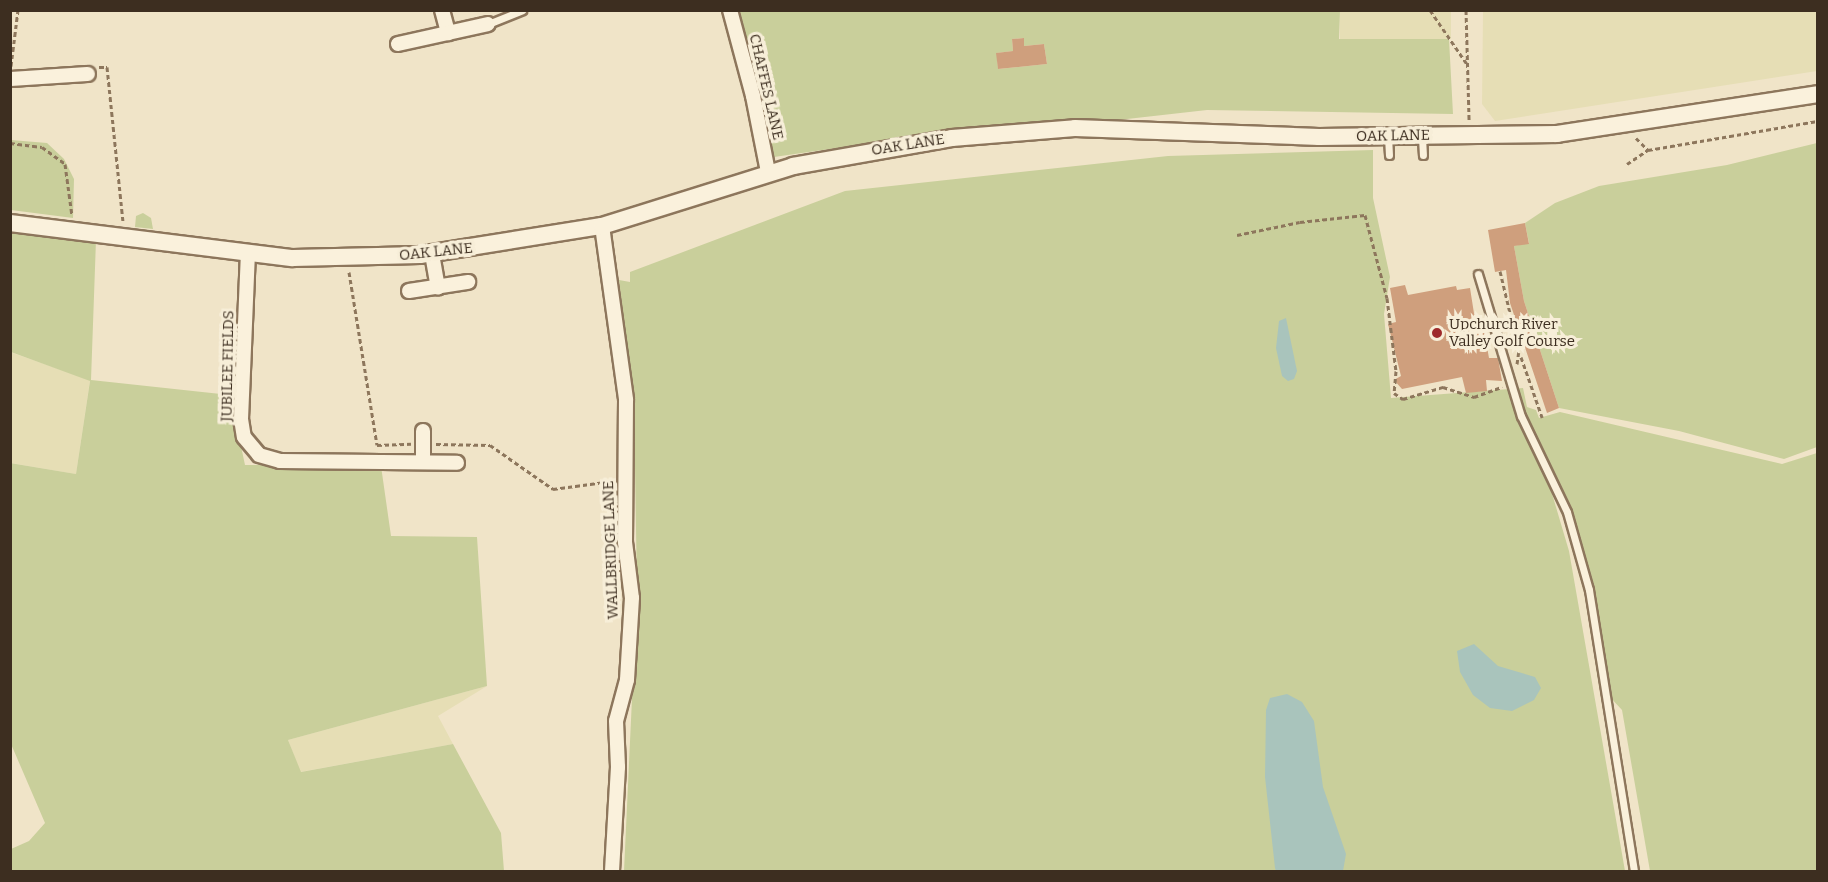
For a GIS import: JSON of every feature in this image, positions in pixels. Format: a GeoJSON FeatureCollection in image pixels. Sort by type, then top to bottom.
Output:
{"type":"FeatureCollection","features":[{"type":"Feature","properties":{"kind":"street"},"geometry":{"type":"LineString","coordinates":[[442,10],[448,33]]}},
{"type":"Feature","properties":{"kind":"street","name":"CHAFFES LANE"},"geometry":{"type":"LineString","coordinates":[[730,10],[753,96],[768,172]]}},
{"type":"Feature","properties":{"kind":"street"},"geometry":{"type":"LineString","coordinates":[[398,44],[488,24]]}},
{"type":"Feature","properties":{"kind":"street"},"geometry":{"type":"LineString","coordinates":[[11,79],[88,74]]}},
{"type":"Feature","properties":{"kind":"street","name":"OAK LANE"},"geometry":{"type":"LineString","coordinates":[[10,223],[248,252],[347,258],[432,254],[602,226],[768,172],[952,138],[1075,128],[1388,136],[1557,134],[1818,94]]}},
{"type":"Feature","properties":{"kind":"street","name":"WALLBRIDGE LANE"},"geometry":{"type":"LineString","coordinates":[[602,226],[626,400],[625,542],[632,598],[627,680],[616,721],[618,767],[612,872]]}},
{"type":"Feature","properties":{"kind":"street","name":"JUBILEE FIELDS"},"geometry":{"type":"LineString","coordinates":[[248,252],[241,419],[244,436],[259,455],[280,461],[423,460],[458,463]]}},
{"type":"Feature","properties":{"kind":"street"},"geometry":{"type":"LineString","coordinates":[[432,254],[438,287]]}},
{"type":"Feature","properties":{"kind":"street"},"geometry":{"type":"LineString","coordinates":[[409,291],[468,282]]}},
{"type":"Feature","properties":{"kind":"street"},"geometry":{"type":"LineString","coordinates":[[423,438],[423,460]]}},
{"type":"Feature","properties":{"kind":"lane"},"geometry":{"type":"LineString","coordinates":[[488,24],[522,10]]}},
{"type":"Feature","properties":{"kind":"lane"},"geometry":{"type":"LineString","coordinates":[[1388,136],[1389,155]]}},
{"type":"Feature","properties":{"kind":"lane"},"geometry":{"type":"LineString","coordinates":[[1422,136],[1423,155]]}},
{"type":"Feature","properties":{"kind":"lane"},"geometry":{"type":"LineString","coordinates":[[1478,274],[1495,339],[1511,375],[1521,416],[1567,512],[1589,590],[1634,872]]}},
{"type":"Feature","properties":{"kind":"path"},"geometry":{"type":"LineString","coordinates":[[11,79],[18,10]]}},
{"type":"Feature","properties":{"kind":"path"},"geometry":{"type":"LineString","coordinates":[[1430,10],[1468,65]]}},
{"type":"Feature","properties":{"kind":"path"},"geometry":{"type":"LineString","coordinates":[[1466,10],[1470,135]]}},
{"type":"Feature","properties":{"kind":"path"},"geometry":{"type":"LineString","coordinates":[[88,74],[88,68],[107,67],[124,236]]}},
{"type":"Feature","properties":{"kind":"path"},"geometry":{"type":"LineString","coordinates":[[1627,164],[1648,150],[1818,122]]}},
{"type":"Feature","properties":{"kind":"path"},"geometry":{"type":"LineString","coordinates":[[10,143],[42,147],[65,164],[73,230]]}},
{"type":"Feature","properties":{"kind":"path"},"geometry":{"type":"LineString","coordinates":[[1237,235],[1300,222],[1365,215],[1387,298],[1396,370],[1394,388],[1398,398],[1443,387],[1481,396],[1498,390],[1511,375]]}},
{"type":"Feature","properties":{"kind":"path"},"geometry":{"type":"LineString","coordinates":[[347,258],[377,445],[423,438],[490,445],[553,489],[624,479]]}},
{"type":"Feature","properties":{"kind":"path"},"geometry":{"type":"LineString","coordinates":[[1500,271],[1509,317],[1542,417]]}},
{"type":"Feature","properties":{"kind":"shaded area"},"geometry":{"type":"Polygon","coordinates":[[[1340,11],[1451,11],[1451,39],[1340,39],[1340,11]]]}},
{"type":"Feature","properties":{"kind":"shaded area"},"geometry":{"type":"Polygon","coordinates":[[[1483,11],[1817,11],[1817,71],[1495,121],[1482,104],[1483,11]]]}},
{"type":"Feature","properties":{"kind":"shaded area"},"geometry":{"type":"Polygon","coordinates":[[[10,352],[90,380],[76,474],[11,463],[10,352]]]}},
{"type":"Feature","properties":{"kind":"shaded area"},"geometry":{"type":"Polygon","coordinates":[[[487,686],[438,716],[453,744],[300,772],[288,740],[487,686]]]}},
{"type":"Feature","properties":{"kind":"green space"},"geometry":{"type":"Polygon","coordinates":[[[737,11],[1340,11],[1339,39],[1449,39],[1453,114],[1207,110],[986,135],[899,139],[774,157],[737,11]],[[1023,38],[1012,39],[1013,51],[997,53],[998,69],[1047,64],[1044,44],[1024,46],[1023,38]]]}},
{"type":"Feature","properties":{"kind":"green space"},"geometry":{"type":"Polygon","coordinates":[[[11,140],[47,143],[64,159],[74,179],[73,218],[11,210],[11,140]]]}},
{"type":"Feature","properties":{"kind":"green space"},"geometry":{"type":"Polygon","coordinates":[[[1817,143],[1817,447],[1784,459],[1679,431],[1559,408],[1524,301],[1514,246],[1529,243],[1525,223],[1555,203],[1599,186],[1727,165],[1817,143]]]}},
{"type":"Feature","properties":{"kind":"green space"},"geometry":{"type":"Polygon","coordinates":[[[1373,150],[1373,198],[1390,277],[1384,314],[1391,398],[1523,388],[1527,407],[1536,410],[1539,418],[1560,412],[1782,464],[1817,453],[1817,871],[1650,871],[1622,710],[1609,696],[1592,587],[1570,514],[1537,443],[1569,551],[1625,871],[624,871],[637,591],[634,404],[619,280],[630,282],[630,272],[845,191],[1168,156],[1373,150]]]}},
{"type":"Feature","properties":{"kind":"green space"},"geometry":{"type":"Polygon","coordinates":[[[143,213],[151,218],[153,229],[135,227],[136,216],[143,213]]]}},
{"type":"Feature","properties":{"kind":"green space"},"geometry":{"type":"Polygon","coordinates":[[[11,232],[96,240],[91,380],[230,395],[245,465],[381,466],[391,536],[477,537],[487,686],[288,740],[301,772],[453,744],[501,833],[504,871],[11,871],[11,849],[29,841],[45,823],[11,744],[10,463],[76,474],[90,381],[11,352],[11,232]]]}},
{"type":"Feature","properties":{"kind":"water"},"geometry":{"type":"Polygon","coordinates":[[[1286,318],[1297,371],[1294,379],[1288,381],[1282,376],[1276,348],[1279,321],[1286,318]]]}},
{"type":"Feature","properties":{"kind":"water"},"geometry":{"type":"Polygon","coordinates":[[[1474,644],[1498,666],[1535,677],[1541,688],[1534,700],[1512,711],[1490,708],[1473,695],[1460,672],[1457,651],[1474,644]]]}},
{"type":"Feature","properties":{"kind":"water"},"geometry":{"type":"Polygon","coordinates":[[[1287,694],[1302,702],[1314,721],[1323,787],[1346,854],[1343,871],[1276,871],[1275,868],[1265,777],[1266,710],[1270,698],[1287,694]]]}},
{"type":"Feature","properties":{"kind":"building"},"geometry":{"type":"Polygon","coordinates":[[[1024,38],[1024,46],[1044,44],[1047,64],[998,69],[996,53],[1013,51],[1012,39],[1024,38]]]}},
{"type":"Feature","properties":{"kind":"building"},"geometry":{"type":"Polygon","coordinates":[[[1525,223],[1529,244],[1514,246],[1524,301],[1559,408],[1547,413],[1510,303],[1506,270],[1495,272],[1488,230],[1525,223]]]}},
{"type":"Feature","properties":{"kind":"building","name":"Upchurch River Valley Golf Course"},"geometry":{"type":"Polygon","coordinates":[[[1405,285],[1408,295],[1456,286],[1457,290],[1470,288],[1476,326],[1483,325],[1489,358],[1498,358],[1502,381],[1486,380],[1487,391],[1466,393],[1462,377],[1402,389],[1394,380],[1401,376],[1388,324],[1396,322],[1390,288],[1405,285]]]}},
{"type":"Feature","properties":{"kind":"place","name":"Upchurch River Valley Golf Course"},"geometry":{"type":"Point","coordinates":[1437,333]}}]}
